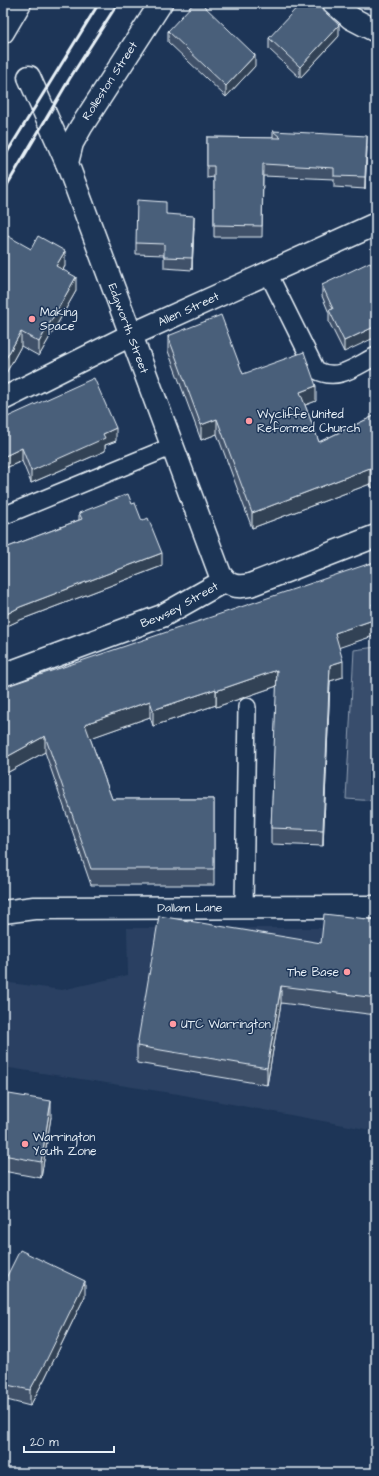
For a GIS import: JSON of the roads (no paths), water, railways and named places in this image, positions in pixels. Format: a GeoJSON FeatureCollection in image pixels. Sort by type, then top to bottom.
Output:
{"type":"FeatureCollection","features":[{"type":"Feature","properties":{"kind":"main road"},"geometry":{"type":"LineString","coordinates":[[3,32],[20,3]]}},
{"type":"Feature","properties":{"kind":"main road","name":"Rolleston Street"},"geometry":{"type":"LineString","coordinates":[[67,163],[72,143],[81,127],[161,3]]}},
{"type":"Feature","properties":{"kind":"main road"},"geometry":{"type":"LineString","coordinates":[[334,3],[351,18],[376,31]]}},
{"type":"Feature","properties":{"kind":"main road","name":"Edgworth Street"},"geometry":{"type":"LineString","coordinates":[[29,77],[67,163],[220,574],[224,581]]}},
{"type":"Feature","properties":{"kind":"main road","name":"Allen Street"},"geometry":{"type":"LineString","coordinates":[[3,399],[131,335],[376,224]]}},
{"type":"Feature","properties":{"kind":"main road","name":"Bewsey Street"},"geometry":{"type":"LineString","coordinates":[[3,675],[162,616],[224,581],[231,586],[240,587],[250,585],[376,536]]}},
{"type":"Feature","properties":{"kind":"main road","name":"Dallam Lane"},"geometry":{"type":"LineString","coordinates":[[3,912],[34,908],[244,906],[376,907]]}},
{"type":"Feature","properties":{"kind":"lane"},"geometry":{"type":"LineString","coordinates":[[268,273],[316,370],[326,375],[340,374],[376,356]]}},
{"type":"Feature","properties":{"kind":"lane"},"geometry":{"type":"LineString","coordinates":[[3,516],[173,446]]}},
{"type":"Feature","properties":{"kind":"lane"},"geometry":{"type":"LineString","coordinates":[[244,906],[247,707]]}},
{"type":"Feature","properties":{"kind":"railway"},"geometry":{"type":"LineString","coordinates":[[3,159],[99,3]]}},
{"type":"Feature","properties":{"kind":"railway"},"geometry":{"type":"LineString","coordinates":[[3,192],[70,78],[118,3]]}},
{"type":"Feature","properties":{"kind":"place","name":"Making Space"},"geometry":{"type":"Point","coordinates":[32,319]}},
{"type":"Feature","properties":{"kind":"place","name":"Wycliffe United Reformed Church"},"geometry":{"type":"Point","coordinates":[249,421]}},
{"type":"Feature","properties":{"kind":"place","name":"The Base"},"geometry":{"type":"Point","coordinates":[347,972]}},
{"type":"Feature","properties":{"kind":"place","name":"UTC Warrington"},"geometry":{"type":"Point","coordinates":[173,1024]}},
{"type":"Feature","properties":{"kind":"place","name":"Warrington Youth Zone"},"geometry":{"type":"Point","coordinates":[25,1144]}}]}
